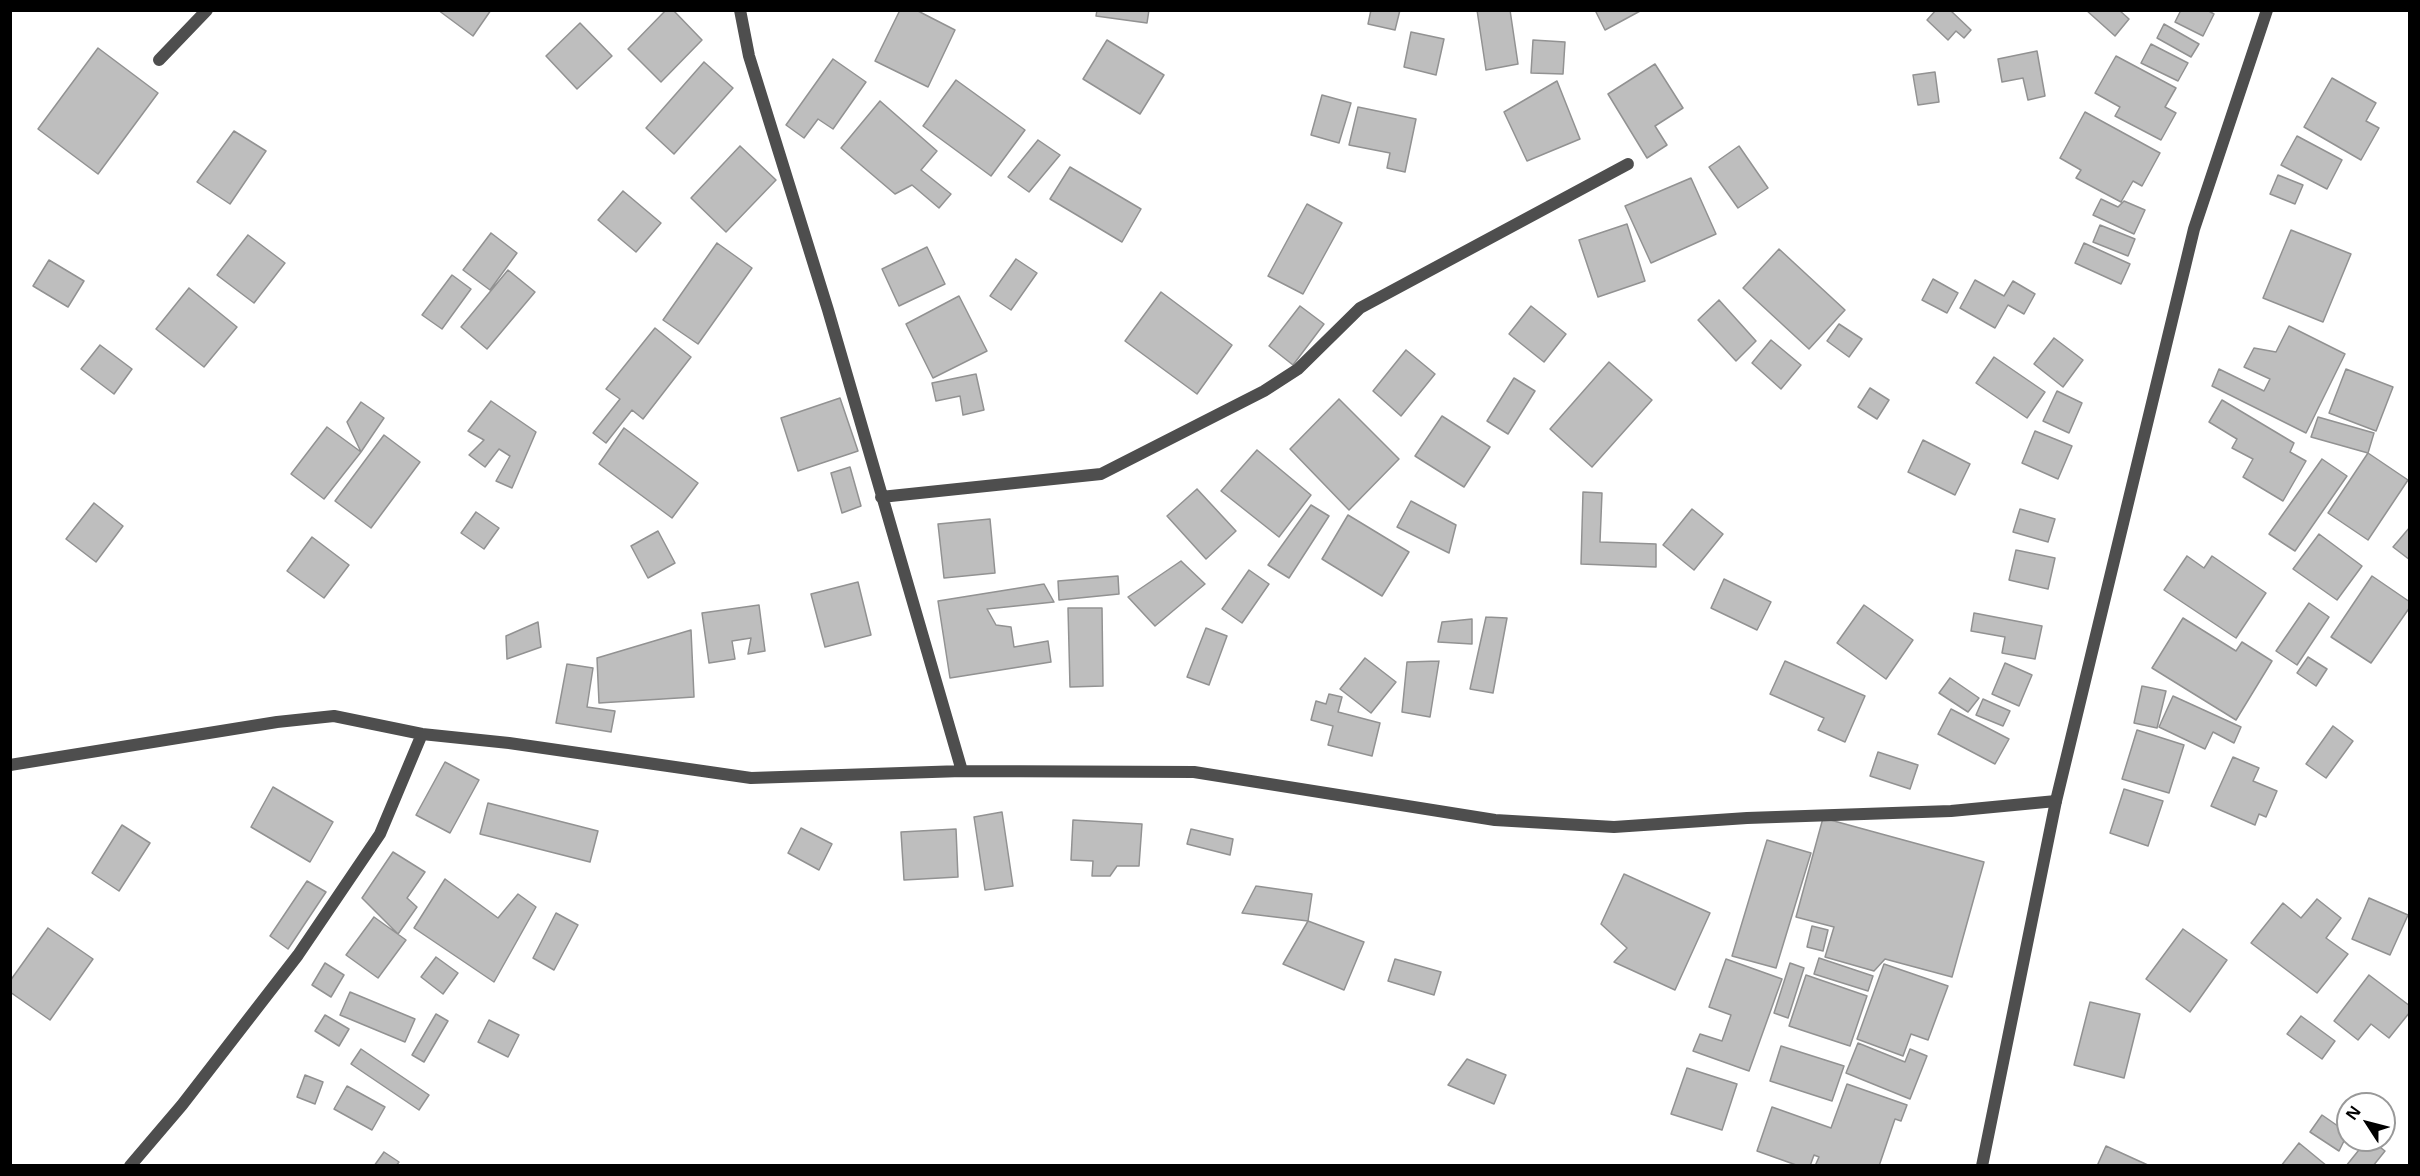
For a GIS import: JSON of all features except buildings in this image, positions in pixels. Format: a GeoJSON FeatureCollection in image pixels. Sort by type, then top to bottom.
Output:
{"type":"FeatureCollection","features":[{"type":"Feature","properties":{"kind":"street"},"geometry":{"type":"LineString","coordinates":[[159,60],[207,10]]}},
{"type":"Feature","properties":{"kind":"street"},"geometry":{"type":"LineString","coordinates":[[740,10],[749,56],[962,771]]}},
{"type":"Feature","properties":{"kind":"street"},"geometry":{"type":"LineString","coordinates":[[1982,1166],[2056,801],[2194,229],[2267,10]]}},
{"type":"Feature","properties":{"kind":"street"},"geometry":{"type":"LineString","coordinates":[[881,497],[1101,474],[1264,391],[1298,369],[1360,308],[1628,164]]}},
{"type":"Feature","properties":{"kind":"street"},"geometry":{"type":"LineString","coordinates":[[10,765],[277,722],[334,716],[422,734],[509,743],[751,778],[962,771],[1194,772],[1495,820],[1614,827],[1747,818],[1951,811],[2056,801]]}},
{"type":"Feature","properties":{"kind":"street"},"geometry":{"type":"LineString","coordinates":[[130,1166],[182,1105],[304,946],[380,834],[422,734]]}}]}
